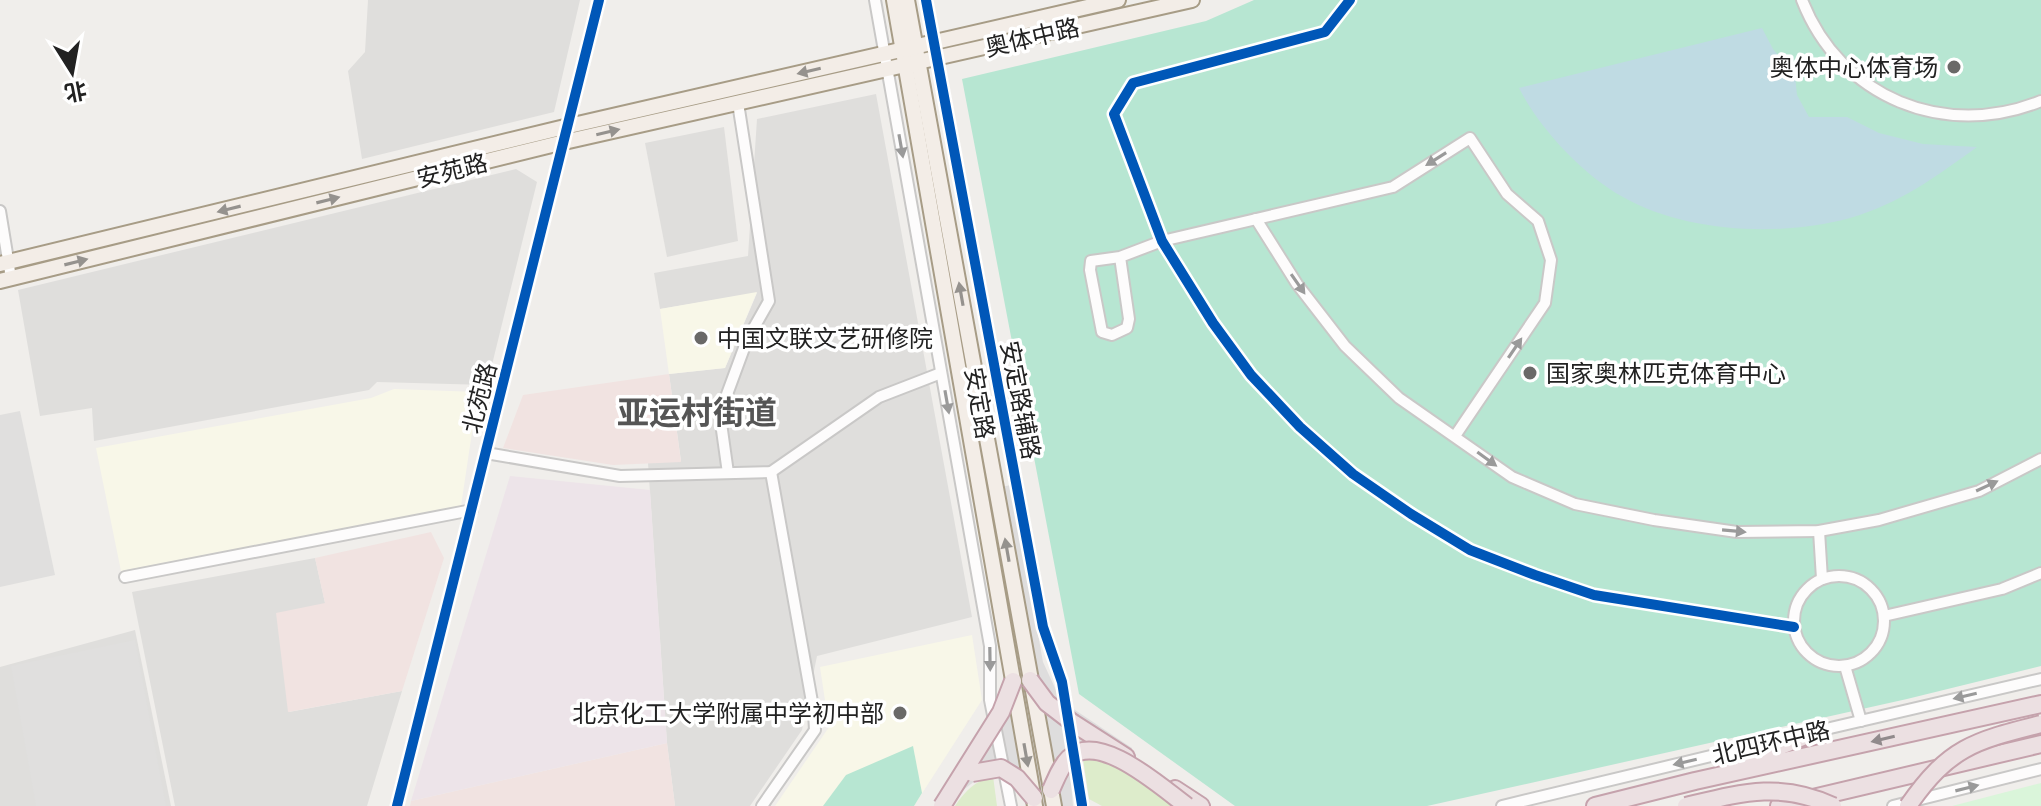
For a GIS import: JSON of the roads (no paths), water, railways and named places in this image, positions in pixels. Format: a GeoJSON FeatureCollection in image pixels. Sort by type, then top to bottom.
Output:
{"type":"FeatureCollection","features":[{"type":"Feature","properties":{"kind":"highway"},"geometry":{"type":"LineString","coordinates":[[1030,680],[1047,703],[1073,723],[1201,806]]}},
{"type":"Feature","properties":{"kind":"highway"},"geometry":{"type":"LineString","coordinates":[[942,806],[1001,712],[1013,681]]}},
{"type":"Feature","properties":{"kind":"highway","name":"北四环中路"},"geometry":{"type":"LineString","coordinates":[[1595,806],[2041,704]]}},
{"type":"Feature","properties":{"kind":"highway"},"geometry":{"type":"LineString","coordinates":[[1914,804],[1929,776],[1956,753],[1992,737],[2041,724]]}},
{"type":"Feature","properties":{"kind":"highway"},"geometry":{"type":"LineString","coordinates":[[1695,781],[1817,731]]}},
{"type":"Feature","properties":{"kind":"highway"},"geometry":{"type":"LineString","coordinates":[[1779,806],[2041,744]]}},
{"type":"Feature","properties":{"kind":"highway"},"geometry":{"type":"LineString","coordinates":[[1052,798],[1059,771],[1071,756],[1086,750],[1100,750],[1135,768],[1187,806]]}},
{"type":"Feature","properties":{"kind":"highway"},"geometry":{"type":"LineString","coordinates":[[951,806],[972,773],[1001,768],[1017,778],[1034,802]]}},
{"type":"Feature","properties":{"kind":"highway"},"geometry":{"type":"LineString","coordinates":[[1686,806],[1769,789],[1795,792],[1833,806]]}},
{"type":"Feature","properties":{"kind":"main road","name":"安定路"},"geometry":{"type":"LineString","coordinates":[[894,0],[909,47]]}},
{"type":"Feature","properties":{"kind":"main road","name":"安定路"},"geometry":{"type":"LineString","coordinates":[[907,0],[909,47],[1034,802]]}},
{"type":"Feature","properties":{"kind":"main road","name":"奥体中路"},"geometry":{"type":"LineString","coordinates":[[909,47],[1118,0]]}},
{"type":"Feature","properties":{"kind":"main road","name":"奥体中路"},"geometry":{"type":"LineString","coordinates":[[912,64],[1192,0]]}},
{"type":"Feature","properties":{"kind":"main road","name":"安苑路"},"geometry":{"type":"LineString","coordinates":[[4,263],[909,47]]}},
{"type":"Feature","properties":{"kind":"main road","name":"安苑路"},"geometry":{"type":"LineString","coordinates":[[6,280],[564,142],[912,64]]}},
{"type":"Feature","properties":{"kind":"main road","name":"安定路"},"geometry":{"type":"LineString","coordinates":[[912,64],[1052,798]]}},
{"type":"Feature","properties":{"kind":"street","name":"北苑路"},"geometry":{"type":"LineString","coordinates":[[397,806],[599,0]]}},
{"type":"Feature","properties":{"kind":"street"},"geometry":{"type":"LineString","coordinates":[[875,0],[990,646],[990,700],[1011,806]]}},
{"type":"Feature","properties":{"kind":"street","name":"安定路辅路"},"geometry":{"type":"LineString","coordinates":[[926,0],[1043,627],[1062,682],[1082,806]]}},
{"type":"Feature","properties":{"kind":"street"},"geometry":{"type":"LineString","coordinates":[[1350,0],[1325,32],[1133,83],[1114,114],[1162,241],[1213,323],[1251,375],[1300,427],[1353,474],[1470,550],[1594,595],[1794,627]]}},
{"type":"Feature","properties":{"kind":"street"},"geometry":{"type":"LineString","coordinates":[[1802,0],[1820,35],[1838,59],[1860,79],[1898,102],[1926,111],[1971,116],[2000,113],[2041,101]]}},
{"type":"Feature","properties":{"kind":"street"},"geometry":{"type":"LineString","coordinates":[[728,473],[721,423],[726,397],[747,340],[769,301],[738,103]]}},
{"type":"Feature","properties":{"kind":"street"},"geometry":{"type":"LineString","coordinates":[[1120,257],[1129,319],[1127,328],[1112,335],[1102,332],[1091,261],[1120,257],[1162,241],[1393,187],[1470,138],[1507,194],[1538,221],[1551,260],[1545,303],[1455,436]]}},
{"type":"Feature","properties":{"kind":"street"},"geometry":{"type":"LineString","coordinates":[[0,211],[6,280]]}},
{"type":"Feature","properties":{"kind":"street"},"geometry":{"type":"LineString","coordinates":[[1256,219],[1297,284],[1345,346],[1399,398],[1512,477],[1575,504],[1737,532],[1819,531],[1879,520],[1979,491],[2041,459]]}},
{"type":"Feature","properties":{"kind":"street"},"geometry":{"type":"LineString","coordinates":[[486,453],[620,476],[771,472],[879,397],[941,373]]}},
{"type":"Feature","properties":{"kind":"street"},"geometry":{"type":"LineString","coordinates":[[762,806],[815,730],[771,472]]}},
{"type":"Feature","properties":{"kind":"street"},"geometry":{"type":"LineString","coordinates":[[125,577],[472,510]]}},
{"type":"Feature","properties":{"kind":"street"},"geometry":{"type":"LineString","coordinates":[[1819,531],[1822,579]]}},
{"type":"Feature","properties":{"kind":"street"},"geometry":{"type":"LineString","coordinates":[[1884,616],[2002,589],[2041,573]]}},
{"type":"Feature","properties":{"kind":"street"},"geometry":{"type":"LineString","coordinates":[[1836,576],[1862,582],[1873,591],[1880,603],[1884,616],[1879,643],[1859,662],[1831,666],[1806,653],[1798,641],[1794,612],[1809,587],[1822,579],[1836,576]]}},
{"type":"Feature","properties":{"kind":"street"},"geometry":{"type":"LineString","coordinates":[[1845,666],[1861,721]]}},
{"type":"Feature","properties":{"kind":"street","name":"北四环中路"},"geometry":{"type":"LineString","coordinates":[[1502,806],[2041,679]]}},
{"type":"Feature","properties":{"kind":"street"},"geometry":{"type":"LineString","coordinates":[[1893,806],[1914,804],[2041,769]]}},
{"type":"Feature","properties":{"kind":"water"},"geometry":{"type":"Polygon","coordinates":[[[1762,28],[1773,49],[1795,76],[1797,95],[1809,117],[1847,117],[1879,133],[1923,144],[1977,147],[1932,179],[1868,212],[1795,228],[1735,228],[1675,218],[1623,197],[1592,176],[1564,149],[1538,119],[1519,88],[1762,28]]]}},
{"type":"Feature","properties":{"kind":"place","name":"奥体中心体育场"},"geometry":{"type":"Point","coordinates":[1954,67]}},
{"type":"Feature","properties":{"kind":"place","name":"中国文联文艺研修院"},"geometry":{"type":"Point","coordinates":[701,338]}},
{"type":"Feature","properties":{"kind":"place","name":"国家奥林匹克体育中心"},"geometry":{"type":"Point","coordinates":[1530,373]}},
{"type":"Feature","properties":{"kind":"place","name":"北京化工大学附属中学初中部"},"geometry":{"type":"Point","coordinates":[900,713]}},
{"type":"Feature","properties":{"kind":"district","name":"亚运村街道"},"geometry":{"type":"Point","coordinates":[697,412]}}]}
